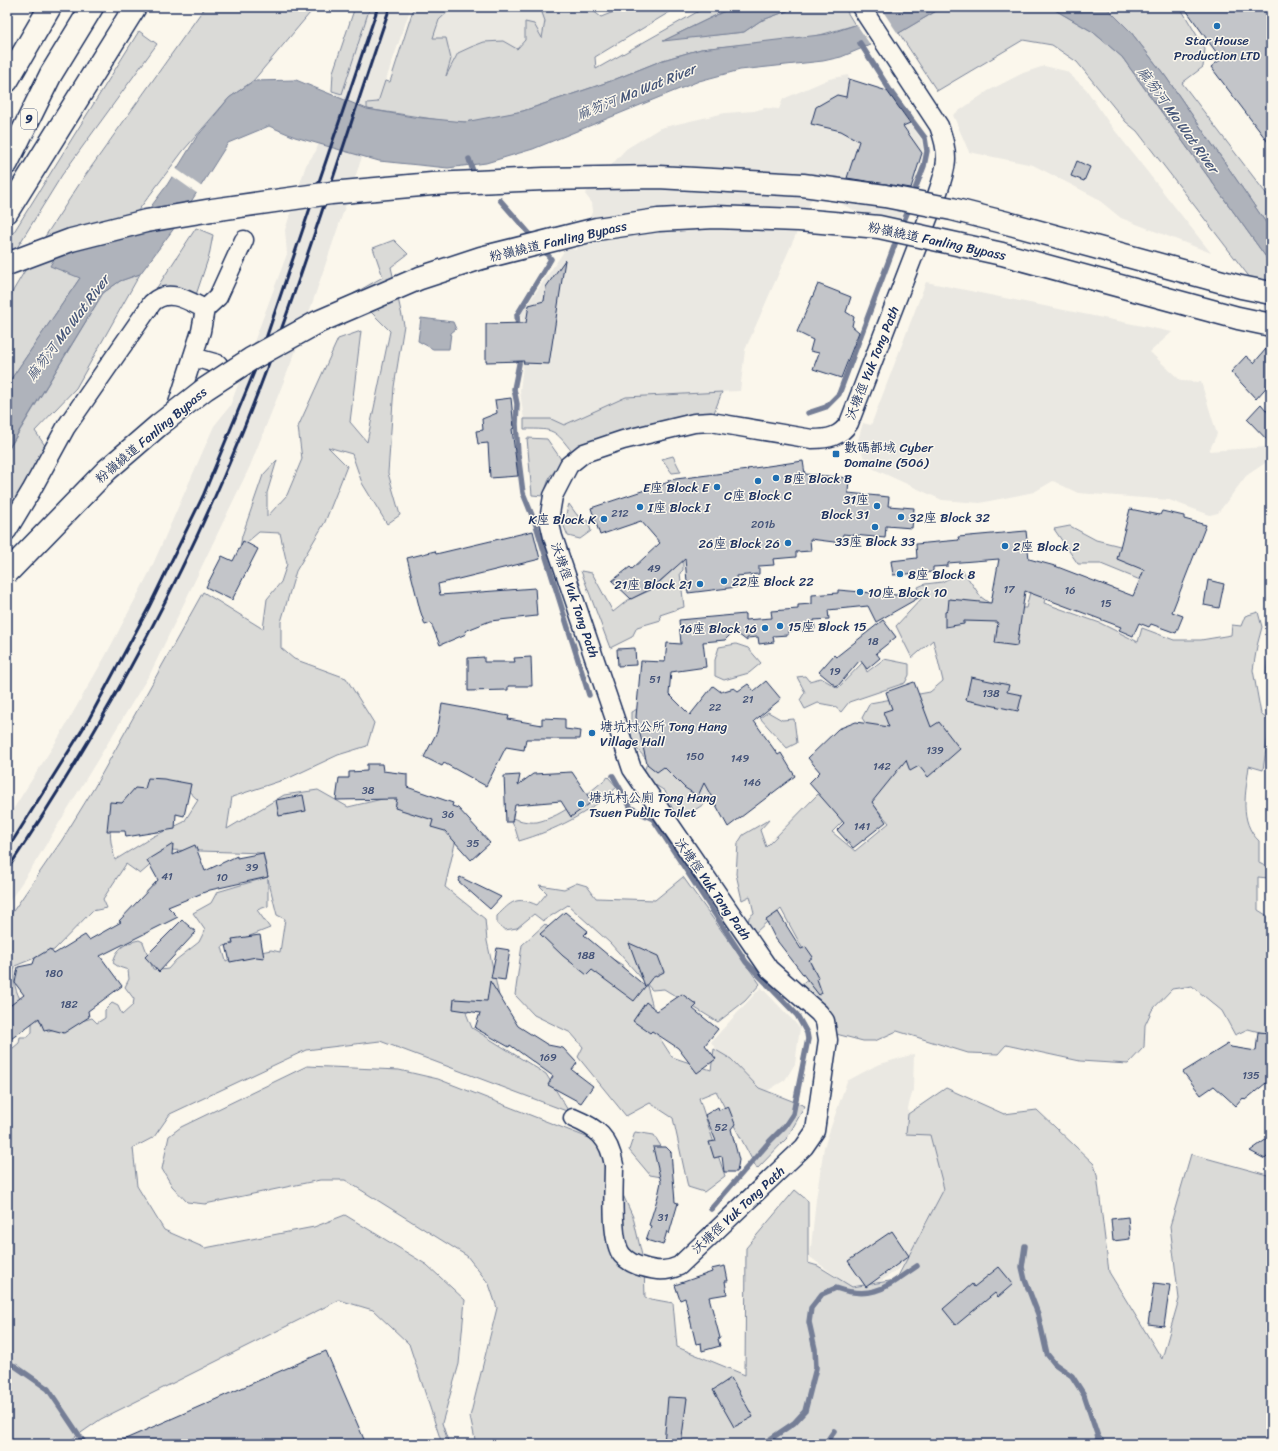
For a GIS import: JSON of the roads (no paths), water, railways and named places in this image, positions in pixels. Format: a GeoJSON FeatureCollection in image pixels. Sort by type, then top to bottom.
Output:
{"type":"FeatureCollection","features":[{"type":"Feature","properties":{"kind":"highway"},"geometry":{"type":"LineString","coordinates":[[7,81],[50,7]]}},
{"type":"Feature","properties":{"kind":"highway","name":"9"},"geometry":{"type":"LineString","coordinates":[[7,163],[51,74],[92,7]]}},
{"type":"Feature","properties":{"kind":"highway"},"geometry":{"type":"LineString","coordinates":[[7,212],[109,46],[135,7]]}},
{"type":"Feature","properties":{"kind":"highway"},"geometry":{"type":"LineString","coordinates":[[109,46],[142,7]]}},
{"type":"Feature","properties":{"kind":"highway"},"geometry":{"type":"LineString","coordinates":[[7,264],[71,240],[146,221],[331,193],[432,184],[544,179],[658,177],[803,185],[893,197],[959,211],[1241,287],[1271,293]]}},
{"type":"Feature","properties":{"kind":"highway","name":"粉嶺繞道 Fanling Bypass"},"geometry":{"type":"LineString","coordinates":[[7,573],[107,470],[158,425],[205,389],[251,359],[318,322],[420,278],[480,258],[597,229],[658,220],[715,217],[799,220],[879,227],[1002,254],[1238,318],[1271,325]]}},
{"type":"Feature","properties":{"kind":"street","name":"沃塘徑 Yuk Tong Path"},"geometry":{"type":"LineString","coordinates":[[573,1118],[596,1129],[604,1138],[612,1154],[614,1165],[615,1233],[617,1245],[621,1254],[628,1261],[653,1270],[670,1270],[679,1266],[793,1158],[813,1137],[826,1058],[828,1031],[825,1021],[819,1013],[769,969],[632,769],[553,536],[549,520],[553,496],[569,465],[584,453],[623,440],[694,423],[711,422],[812,440],[828,439],[844,431],[854,413],[946,172],[947,160],[946,147],[939,126],[891,50],[861,7]]}},
{"type":"Feature","properties":{"kind":"street"},"geometry":{"type":"LineString","coordinates":[[153,441],[175,413],[193,357],[205,309],[218,297],[244,240]]}},
{"type":"Feature","properties":{"kind":"street"},"geometry":{"type":"LineString","coordinates":[[7,531],[31,492],[66,427],[152,303],[158,297],[165,295],[179,297],[205,309]]}},
{"type":"Feature","properties":{"kind":"street"},"geometry":{"type":"LineString","coordinates":[[193,357],[218,364]]}},
{"type":"Feature","properties":{"kind":"water"},"geometry":{"type":"Polygon","coordinates":[[[733,7],[798,7],[760,21],[744,32],[663,41],[733,7]]]}},
{"type":"Feature","properties":{"kind":"water","name":"麻笏河 Ma Wat River"},"geometry":{"type":"Polygon","coordinates":[[[882,7],[943,7],[899,33],[841,57],[823,61],[740,70],[699,81],[533,149],[486,163],[448,168],[379,161],[295,137],[269,126],[228,143],[175,227],[140,274],[120,281],[103,293],[7,451],[7,385],[80,278],[50,266],[68,235],[138,224],[167,185],[196,138],[229,98],[253,81],[296,80],[367,109],[413,117],[465,122],[523,111],[611,81],[663,60],[701,49],[828,34],[855,25],[882,7]]]}},
{"type":"Feature","properties":{"kind":"water","name":"麻笏河 Ma Wat River"},"geometry":{"type":"Polygon","coordinates":[[[1050,7],[1106,7],[1130,31],[1166,77],[1271,230],[1271,264],[1122,57],[1093,32],[1050,7]]]}},
{"type":"Feature","properties":{"kind":"water"},"geometry":{"type":"Polygon","coordinates":[[[421,318],[453,322],[456,329],[451,333],[449,349],[433,349],[418,341],[421,318]]]}},
{"type":"Feature","properties":{"kind":"waterway"},"geometry":{"type":"LineString","coordinates":[[860,43],[893,95],[925,138],[927,151],[924,166],[912,197]]}},
{"type":"Feature","properties":{"kind":"waterway"},"geometry":{"type":"LineString","coordinates":[[469,159],[474,174]]}},
{"type":"Feature","properties":{"kind":"waterway"},"geometry":{"type":"LineString","coordinates":[[500,200],[535,240]]}},
{"type":"Feature","properties":{"kind":"waterway"},"geometry":{"type":"LineString","coordinates":[[901,228],[910,206]]}},
{"type":"Feature","properties":{"kind":"waterway"},"geometry":{"type":"LineString","coordinates":[[808,413],[826,407],[839,394],[898,236]]}},
{"type":"Feature","properties":{"kind":"waterway"},"geometry":{"type":"LineString","coordinates":[[518,329],[517,315],[551,259],[542,248]]}},
{"type":"Feature","properties":{"kind":"waterway"},"geometry":{"type":"LineString","coordinates":[[520,354],[514,389],[517,404],[516,424],[518,454],[523,493],[536,525],[589,695]]}},
{"type":"Feature","properties":{"kind":"waterway"},"geometry":{"type":"LineString","coordinates":[[613,776],[631,808],[653,819],[746,962],[797,1015],[807,1033],[808,1039],[793,1114],[785,1126],[770,1141],[711,1209]]}},
{"type":"Feature","properties":{"kind":"waterway"},"geometry":{"type":"LineString","coordinates":[[1025,1246],[1022,1267],[1025,1280],[1038,1314],[1047,1354],[1055,1364],[1072,1376],[1084,1395],[1098,1437],[1096,1444]]}},
{"type":"Feature","properties":{"kind":"waterway"},"geometry":{"type":"LineString","coordinates":[[763,1444],[794,1423],[805,1411],[816,1368],[815,1349],[809,1322],[811,1308],[822,1294],[836,1288],[849,1292],[870,1292],[888,1285],[917,1266]]}},
{"type":"Feature","properties":{"kind":"waterway"},"geometry":{"type":"LineString","coordinates":[[7,1363],[15,1366],[48,1389],[85,1444]]}},
{"type":"Feature","properties":{"kind":"waterway"},"geometry":{"type":"LineString","coordinates":[[825,1444],[834,1431]]}},
{"type":"Feature","properties":{"kind":"waterway"},"geometry":{"type":"LineString","coordinates":[[1098,1437],[1104,1444]]}},
{"type":"Feature","properties":{"kind":"railway"},"geometry":{"type":"LineString","coordinates":[[7,850],[89,719],[149,607],[203,496],[257,365],[378,7]]}},
{"type":"Feature","properties":{"kind":"railway"},"geometry":{"type":"LineString","coordinates":[[7,870],[67,776],[124,679],[176,580],[223,478],[247,420],[291,303],[390,7]]}},
{"type":"Feature","properties":{"kind":"place","name":"Star House Production LTD"},"geometry":{"type":"Point","coordinates":[1217,26]}},
{"type":"Feature","properties":{"kind":"place","name":"數碼都域 Cyber Domaine (506)"},"geometry":{"type":"Point","coordinates":[836,454]}},
{"type":"Feature","properties":{"kind":"place","name":"B座 Block B"},"geometry":{"type":"Point","coordinates":[776,478]}},
{"type":"Feature","properties":{"kind":"place","name":"C座 Block C"},"geometry":{"type":"Point","coordinates":[758,481]}},
{"type":"Feature","properties":{"kind":"place","name":"E座 Block E"},"geometry":{"type":"Point","coordinates":[717,487]}},
{"type":"Feature","properties":{"kind":"place","name":"31座 Block 31"},"geometry":{"type":"Point","coordinates":[877,506]}},
{"type":"Feature","properties":{"kind":"place","name":"I座 Block I"},"geometry":{"type":"Point","coordinates":[640,507]}},
{"type":"Feature","properties":{"kind":"place","name":"32座 Block 32"},"geometry":{"type":"Point","coordinates":[901,517]}},
{"type":"Feature","properties":{"kind":"place","name":"K座 Block K"},"geometry":{"type":"Point","coordinates":[604,519]}},
{"type":"Feature","properties":{"kind":"place","name":"33座 Block 33"},"geometry":{"type":"Point","coordinates":[875,527]}},
{"type":"Feature","properties":{"kind":"place","name":"26座 Block 26"},"geometry":{"type":"Point","coordinates":[788,543]}},
{"type":"Feature","properties":{"kind":"place","name":"2座 Block 2"},"geometry":{"type":"Point","coordinates":[1005,546]}},
{"type":"Feature","properties":{"kind":"place","name":"8座 Block 8"},"geometry":{"type":"Point","coordinates":[900,574]}},
{"type":"Feature","properties":{"kind":"place","name":"22座 Block 22"},"geometry":{"type":"Point","coordinates":[724,581]}},
{"type":"Feature","properties":{"kind":"place","name":"21座 Block 21"},"geometry":{"type":"Point","coordinates":[700,584]}},
{"type":"Feature","properties":{"kind":"place","name":"10座 Block 10"},"geometry":{"type":"Point","coordinates":[860,592]}},
{"type":"Feature","properties":{"kind":"place","name":"15座 Block 15"},"geometry":{"type":"Point","coordinates":[780,626]}},
{"type":"Feature","properties":{"kind":"place","name":"16座 Block 16"},"geometry":{"type":"Point","coordinates":[765,628]}},
{"type":"Feature","properties":{"kind":"place","name":"塘坑村公所 Tong Hang Village Hall"},"geometry":{"type":"Point","coordinates":[592,733]}},
{"type":"Feature","properties":{"kind":"place","name":"塘坑村公廁 Tong Hang Tsuen Public Toilet"},"geometry":{"type":"Point","coordinates":[581,804]}}]}
